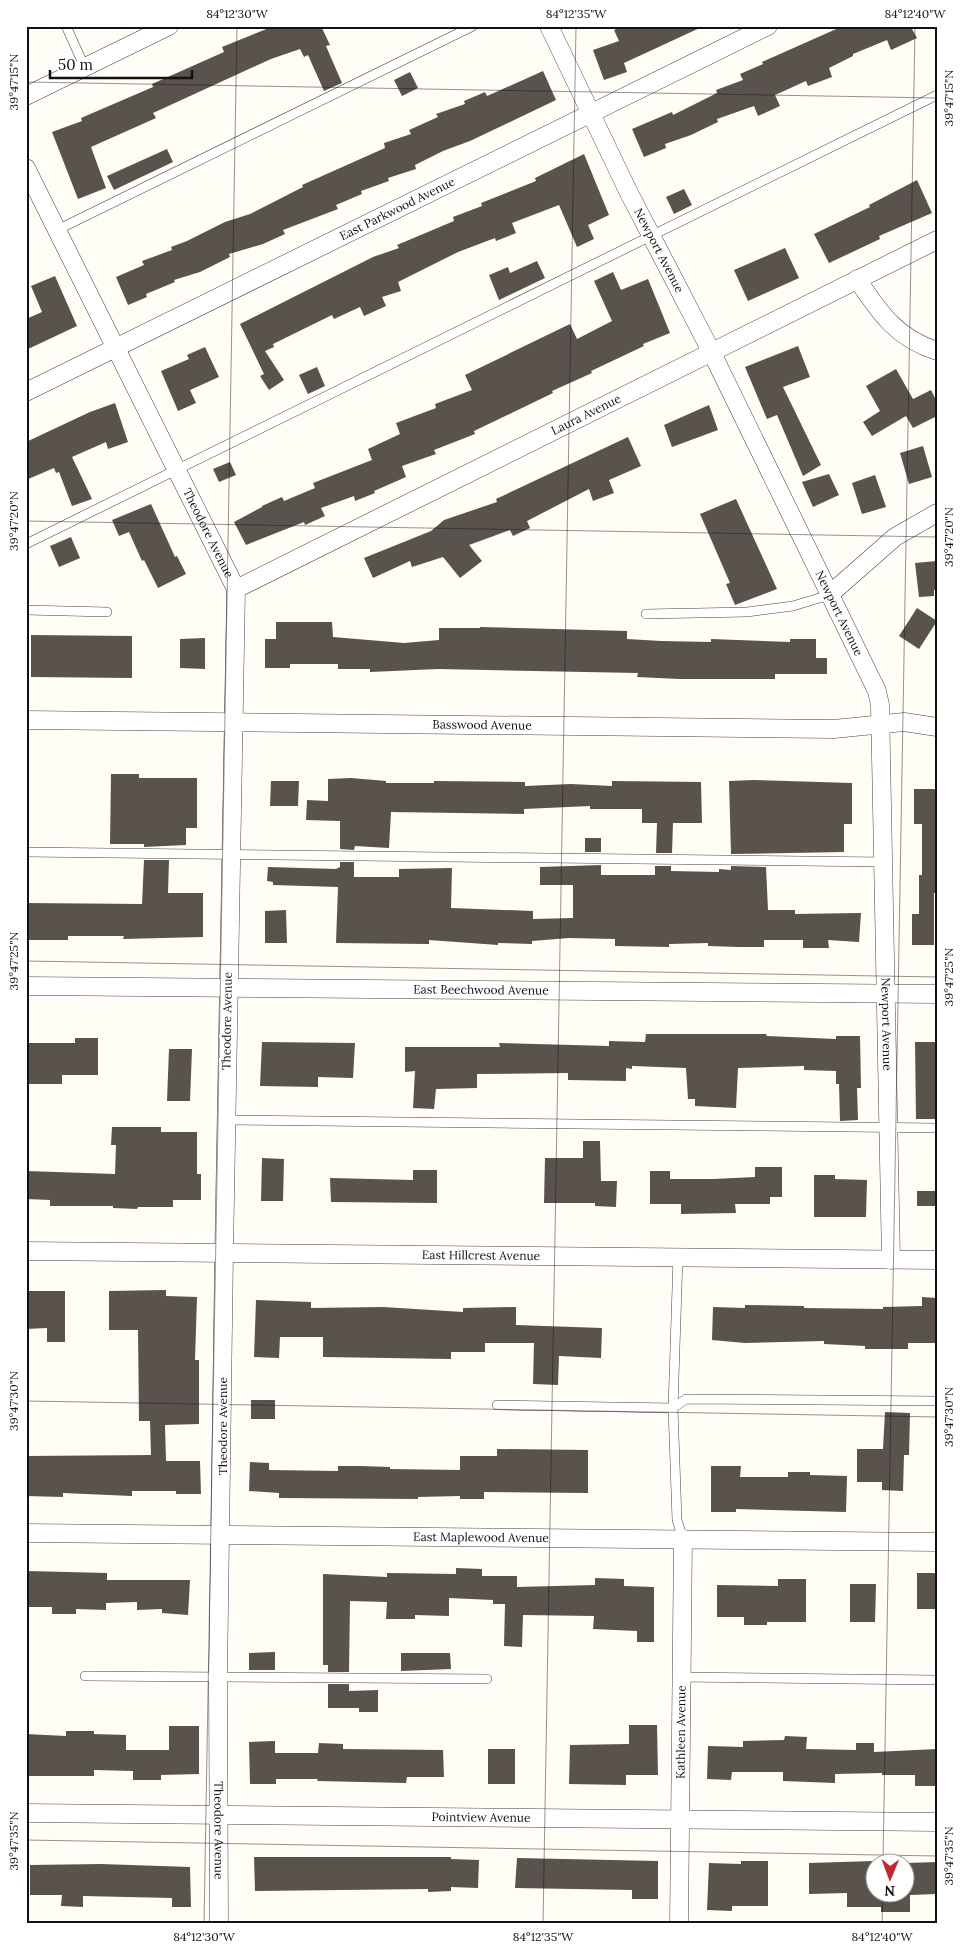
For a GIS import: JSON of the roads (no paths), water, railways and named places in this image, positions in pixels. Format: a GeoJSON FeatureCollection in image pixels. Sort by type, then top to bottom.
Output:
{"type":"FeatureCollection","features":[{"type":"Feature","properties":{"kind":"street"},"geometry":{"type":"LineString","coordinates":[[26,96],[169,26]]}},
{"type":"Feature","properties":{"kind":"street","name":"Newport Avenue"},"geometry":{"type":"LineString","coordinates":[[549,26],[878,691],[881,723],[891,1260]]}},
{"type":"Feature","properties":{"kind":"street","name":"East Parkwood Avenue"},"geometry":{"type":"LineString","coordinates":[[26,392],[768,26]]}},
{"type":"Feature","properties":{"kind":"street","name":"Theodore Avenue"},"geometry":{"type":"LineString","coordinates":[[26,168],[236,589],[224,1253],[222,1535],[218,1677],[219,1924]]}},
{"type":"Feature","properties":{"kind":"street","name":"Laura Avenue"},"geometry":{"type":"LineString","coordinates":[[236,589],[710,351],[937,240]]}},
{"type":"Feature","properties":{"kind":"street"},"geometry":{"type":"LineString","coordinates":[[857,280],[888,323],[905,336],[937,351]]}},
{"type":"Feature","properties":{"kind":"street"},"geometry":{"type":"LineString","coordinates":[[829,595],[895,537],[937,513]]}},
{"type":"Feature","properties":{"kind":"street","name":"Basswood Avenue"},"geometry":{"type":"LineString","coordinates":[[26,720],[834,729],[904,722],[937,727]]}},
{"type":"Feature","properties":{"kind":"street","name":"East Beechwood Avenue"},"geometry":{"type":"LineString","coordinates":[[26,986],[937,994]]}},
{"type":"Feature","properties":{"kind":"street","name":"East Hillcrest Avenue"},"geometry":{"type":"LineString","coordinates":[[26,1251],[937,1260]]}},
{"type":"Feature","properties":{"kind":"street","name":"East Maplewood Avenue"},"geometry":{"type":"LineString","coordinates":[[26,1533],[937,1542]]}},
{"type":"Feature","properties":{"kind":"street","name":"Kathleen Avenue"},"geometry":{"type":"LineString","coordinates":[[679,1924],[683,1539]]}},
{"type":"Feature","properties":{"kind":"street","name":"Pointview Avenue"},"geometry":{"type":"LineString","coordinates":[[26,1812],[937,1822]]}},
{"type":"Feature","properties":{"kind":"lane"},"geometry":{"type":"LineString","coordinates":[[66,26],[85,68]]}},
{"type":"Feature","properties":{"kind":"lane"},"geometry":{"type":"LineString","coordinates":[[57,230],[473,26]]}},
{"type":"Feature","properties":{"kind":"lane"},"geometry":{"type":"LineString","coordinates":[[26,544],[937,96]]}},
{"type":"Feature","properties":{"kind":"lane"},"geometry":{"type":"LineString","coordinates":[[646,614],[747,612],[793,606],[829,595]]}},
{"type":"Feature","properties":{"kind":"lane"},"geometry":{"type":"LineString","coordinates":[[26,610],[107,612]]}},
{"type":"Feature","properties":{"kind":"lane"},"geometry":{"type":"LineString","coordinates":[[26,852],[883,862]]}},
{"type":"Feature","properties":{"kind":"lane"},"geometry":{"type":"LineString","coordinates":[[226,1120],[937,1128]]}},
{"type":"Feature","properties":{"kind":"lane"},"geometry":{"type":"LineString","coordinates":[[678,1258],[673,1408],[677,1520],[683,1539]]}},
{"type":"Feature","properties":{"kind":"lane"},"geometry":{"type":"LineString","coordinates":[[498,1405],[673,1408],[686,1399],[937,1401]]}},
{"type":"Feature","properties":{"kind":"lane"},"geometry":{"type":"LineString","coordinates":[[85,1676],[487,1679]]}},
{"type":"Feature","properties":{"kind":"lane"},"geometry":{"type":"LineString","coordinates":[[681,1677],[937,1680]]}}]}
